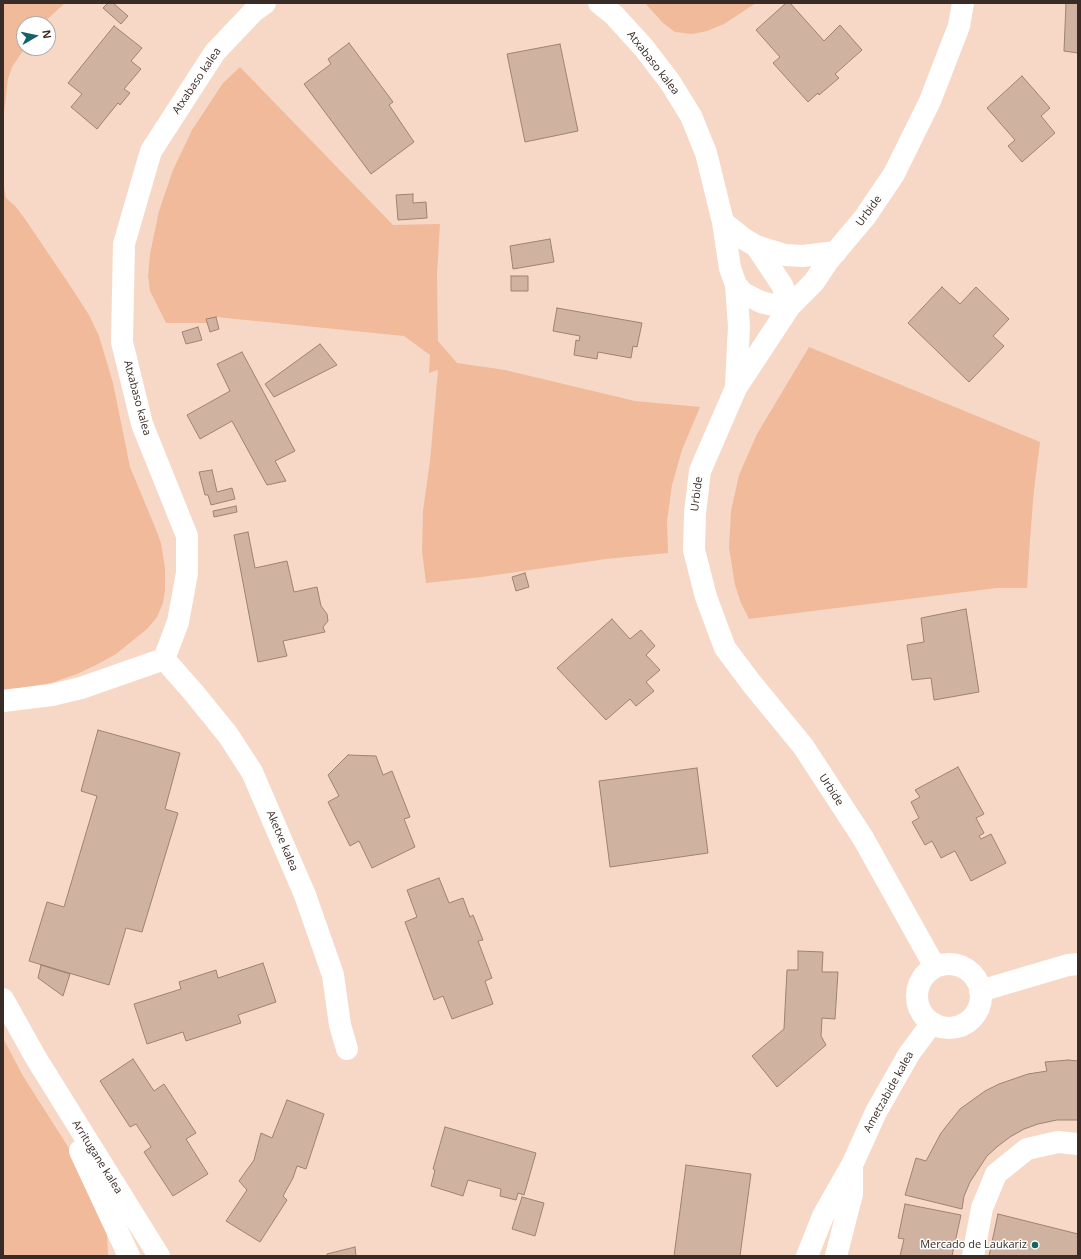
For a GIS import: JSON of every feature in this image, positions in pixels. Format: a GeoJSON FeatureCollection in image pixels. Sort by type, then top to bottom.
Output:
{"type":"FeatureCollection","features":[{"type":"Feature","properties":{"kind":"street","name":"Atxabaso kalea"},"geometry":{"type":"LineString","coordinates":[[164,660],[178,622],[187,574],[187,536],[142,424],[122,342],[124,244],[150,151],[215,52],[254,11],[265,3]]}},
{"type":"Feature","properties":{"kind":"street","name":"Atxabaso kalea"},"geometry":{"type":"LineString","coordinates":[[599,3],[614,15],[644,48],[670,82],[691,116],[706,153],[723,222],[730,268],[736,286],[739,326],[736,388]]}},
{"type":"Feature","properties":{"kind":"street","name":"Urbide"},"geometry":{"type":"LineString","coordinates":[[935,967],[863,838],[803,746],[752,684],[725,648],[706,597],[694,550],[695,513],[700,471],[736,388],[790,306],[814,282],[828,261],[865,217],[894,174],[930,101],[959,26],[963,3]]}},
{"type":"Feature","properties":{"kind":"street"},"geometry":{"type":"LineString","coordinates":[[723,222],[744,239],[756,246],[785,255],[803,256],[836,252]]}},
{"type":"Feature","properties":{"kind":"street"},"geometry":{"type":"LineString","coordinates":[[736,286],[743,293],[760,302],[773,305],[790,306],[782,285],[756,246]]}},
{"type":"Feature","properties":{"kind":"street"},"geometry":{"type":"LineString","coordinates":[[3,701],[52,695],[81,688],[164,660]]}},
{"type":"Feature","properties":{"kind":"street","name":"Aketxe kalea"},"geometry":{"type":"LineString","coordinates":[[164,660],[194,693],[228,735],[252,772],[305,895],[333,975],[340,1025],[347,1049]]}},
{"type":"Feature","properties":{"kind":"street"},"geometry":{"type":"LineString","coordinates":[[980,991],[1068,965],[1078,964]]}},
{"type":"Feature","properties":{"kind":"street"},"geometry":{"type":"LineString","coordinates":[[944,965],[954,965],[963,968],[971,974],[977,982],[980,991],[980,1001],[977,1011],[971,1019],[962,1025],[952,1028],[941,1027],[932,1023],[925,1017],[917,1000],[917,990],[927,973],[935,967],[944,965]]}},
{"type":"Feature","properties":{"kind":"street","name":"Arritugane kalea"},"geometry":{"type":"LineString","coordinates":[[3,999],[36,1058],[159,1256]]}},
{"type":"Feature","properties":{"kind":"street","name":"Ametzabide kalea"},"geometry":{"type":"LineString","coordinates":[[807,1256],[823,1216],[852,1165],[876,1112],[909,1054],[932,1023]]}},
{"type":"Feature","properties":{"kind":"street","name":"Arritugane kalea"},"geometry":{"type":"LineString","coordinates":[[36,1058],[129,1256]]}},
{"type":"Feature","properties":{"kind":"street"},"geometry":{"type":"LineString","coordinates":[[973,1256],[982,1208],[996,1174],[1027,1149],[1058,1142],[1078,1144]]}},
{"type":"Feature","properties":{"kind":"street","name":"Ametzabide kalea"},"geometry":{"type":"LineString","coordinates":[[836,1256],[852,1194],[852,1165]]}},
{"type":"Feature","properties":{"kind":"shaded area"},"geometry":{"type":"Polygon","coordinates":[[[3,3],[65,3],[51,16],[16,16],[16,56],[20,56],[12,67],[8,79],[3,121],[3,3]]]}},
{"type":"Feature","properties":{"kind":"shaded area"},"geometry":{"type":"Polygon","coordinates":[[[645,3],[756,3],[724,24],[707,31],[692,34],[675,32],[663,23],[645,3]]]}},
{"type":"Feature","properties":{"kind":"shaded area"},"geometry":{"type":"Polygon","coordinates":[[[240,67],[393,225],[440,224],[437,274],[438,341],[457,363],[505,370],[635,401],[700,407],[682,450],[672,485],[667,521],[668,553],[606,559],[482,577],[426,583],[422,551],[423,511],[430,461],[438,370],[429,373],[430,355],[404,336],[216,317],[207,319],[207,323],[166,323],[150,291],[148,276],[150,254],[159,211],[173,170],[192,130],[223,83],[240,67]]]}},
{"type":"Feature","properties":{"kind":"shaded area"},"geometry":{"type":"Polygon","coordinates":[[[3,182],[6,198],[16,207],[25,219],[73,290],[89,315],[99,336],[113,383],[130,467],[161,543],[165,568],[165,590],[163,603],[157,617],[147,629],[116,654],[77,674],[51,683],[3,691],[3,182]]]}},
{"type":"Feature","properties":{"kind":"shaded area"},"geometry":{"type":"Polygon","coordinates":[[[809,347],[1040,442],[1034,490],[1027,588],[997,588],[749,619],[741,603],[735,585],[729,548],[731,511],[739,475],[757,434],[809,347]]]}},
{"type":"Feature","properties":{"kind":"shaded area"},"geometry":{"type":"Polygon","coordinates":[[[3,1038],[23,1076],[86,1175],[107,1234],[108,1256],[3,1256],[3,1038]]]}},
{"type":"Feature","properties":{"kind":"building"},"geometry":{"type":"Polygon","coordinates":[[[108,3],[113,3],[128,16],[121,24],[103,8],[108,3]]]}},
{"type":"Feature","properties":{"kind":"building"},"geometry":{"type":"Polygon","coordinates":[[[786,3],[790,3],[824,41],[840,25],[862,50],[835,74],[839,78],[808,102],[773,63],[780,57],[756,30],[786,3]]]}},
{"type":"Feature","properties":{"kind":"building"},"geometry":{"type":"Polygon","coordinates":[[[1066,3],[1078,3],[1078,53],[1064,51],[1066,3]]]}},
{"type":"Feature","properties":{"kind":"building"},"geometry":{"type":"Polygon","coordinates":[[[114,26],[142,48],[131,61],[141,69],[124,89],[130,93],[120,105],[118,103],[97,129],[71,107],[82,94],[68,83],[114,26]]]}},
{"type":"Feature","properties":{"kind":"building"},"geometry":{"type":"Polygon","coordinates":[[[349,43],[393,102],[389,105],[414,142],[371,174],[304,84],[331,64],[328,59],[349,43]]]}},
{"type":"Feature","properties":{"kind":"building"},"geometry":{"type":"Polygon","coordinates":[[[560,44],[578,131],[525,142],[507,54],[560,44]]]}},
{"type":"Feature","properties":{"kind":"building"},"geometry":{"type":"Polygon","coordinates":[[[1022,76],[1050,108],[1041,116],[1055,133],[1022,162],[1008,146],[1015,140],[987,108],[1022,76]]]}},
{"type":"Feature","properties":{"kind":"building"},"geometry":{"type":"Polygon","coordinates":[[[413,194],[413,203],[426,202],[427,218],[398,220],[396,195],[413,194]]]}},
{"type":"Feature","properties":{"kind":"building"},"geometry":{"type":"Polygon","coordinates":[[[550,239],[554,262],[513,269],[510,246],[550,239]]]}},
{"type":"Feature","properties":{"kind":"building"},"geometry":{"type":"Polygon","coordinates":[[[511,276],[528,276],[528,291],[511,291],[511,276]]]}},
{"type":"Feature","properties":{"kind":"building"},"geometry":{"type":"Polygon","coordinates":[[[942,287],[960,304],[976,287],[1009,319],[993,336],[1004,346],[969,382],[908,323],[942,287]]]}},
{"type":"Feature","properties":{"kind":"building"},"geometry":{"type":"Polygon","coordinates":[[[557,308],[642,323],[637,347],[633,346],[631,358],[598,352],[597,359],[574,355],[576,340],[579,341],[580,336],[553,331],[557,308]]]}},
{"type":"Feature","properties":{"kind":"building"},"geometry":{"type":"Polygon","coordinates":[[[216,317],[219,329],[210,332],[206,319],[216,317]]]}},
{"type":"Feature","properties":{"kind":"building"},"geometry":{"type":"Polygon","coordinates":[[[198,327],[202,340],[186,344],[182,332],[198,327]]]}},
{"type":"Feature","properties":{"kind":"building"},"geometry":{"type":"Polygon","coordinates":[[[320,344],[337,365],[274,397],[265,384],[320,344]]]}},
{"type":"Feature","properties":{"kind":"building"},"geometry":{"type":"Polygon","coordinates":[[[242,352],[295,451],[275,461],[286,481],[267,485],[232,421],[200,439],[187,415],[230,391],[217,364],[242,352]]]}},
{"type":"Feature","properties":{"kind":"building"},"geometry":{"type":"Polygon","coordinates":[[[212,470],[217,492],[232,488],[235,499],[211,505],[208,495],[205,495],[199,472],[212,470]]]}},
{"type":"Feature","properties":{"kind":"building"},"geometry":{"type":"Polygon","coordinates":[[[236,506],[237,512],[214,517],[213,511],[236,506]]]}},
{"type":"Feature","properties":{"kind":"building"},"geometry":{"type":"Polygon","coordinates":[[[248,532],[255,568],[287,561],[294,592],[317,587],[321,606],[327,614],[328,621],[323,627],[325,632],[283,641],[287,656],[258,662],[234,535],[248,532]]]}},
{"type":"Feature","properties":{"kind":"building"},"geometry":{"type":"Polygon","coordinates":[[[525,573],[529,587],[516,591],[512,577],[525,573]]]}},
{"type":"Feature","properties":{"kind":"building"},"geometry":{"type":"Polygon","coordinates":[[[966,609],[979,692],[934,700],[931,678],[912,680],[907,645],[924,642],[921,618],[966,609]]]}},
{"type":"Feature","properties":{"kind":"building"},"geometry":{"type":"Polygon","coordinates":[[[612,619],[630,639],[641,630],[655,646],[646,655],[660,670],[646,682],[654,691],[636,706],[630,699],[606,720],[557,668],[612,619]]]}},
{"type":"Feature","properties":{"kind":"building"},"geometry":{"type":"Polygon","coordinates":[[[98,730],[180,753],[165,809],[178,813],[142,932],[126,928],[109,985],[29,961],[47,902],[64,907],[97,796],[81,791],[98,730]]]}},
{"type":"Feature","properties":{"kind":"building"},"geometry":{"type":"Polygon","coordinates":[[[348,755],[376,756],[383,775],[392,771],[410,817],[404,819],[415,847],[372,868],[359,841],[350,846],[328,802],[339,796],[328,775],[348,755]]]}},
{"type":"Feature","properties":{"kind":"building"},"geometry":{"type":"Polygon","coordinates":[[[958,767],[984,814],[976,818],[984,833],[979,836],[981,839],[991,834],[1006,863],[971,881],[955,851],[941,858],[932,841],[925,845],[912,822],[919,818],[911,802],[920,797],[915,790],[958,767]]]}},
{"type":"Feature","properties":{"kind":"building"},"geometry":{"type":"Polygon","coordinates":[[[697,768],[708,853],[610,867],[599,781],[697,768]]]}},
{"type":"Feature","properties":{"kind":"building"},"geometry":{"type":"Polygon","coordinates":[[[439,878],[449,903],[463,898],[470,917],[473,915],[483,940],[478,941],[492,978],[485,981],[493,1004],[452,1019],[443,996],[434,1000],[405,922],[417,917],[407,890],[439,878]]]}},
{"type":"Feature","properties":{"kind":"building"},"geometry":{"type":"Polygon","coordinates":[[[798,951],[823,952],[822,972],[838,972],[835,1019],[822,1018],[821,1036],[826,1045],[777,1087],[752,1056],[784,1029],[787,970],[798,970],[798,951]]]}},
{"type":"Feature","properties":{"kind":"building"},"geometry":{"type":"Polygon","coordinates":[[[263,963],[276,1002],[238,1015],[241,1023],[186,1041],[183,1032],[147,1044],[134,1004],[181,989],[179,982],[216,970],[218,978],[263,963]]]}},
{"type":"Feature","properties":{"kind":"building"},"geometry":{"type":"Polygon","coordinates":[[[41,965],[70,974],[63,996],[38,978],[41,965]]]}},
{"type":"Feature","properties":{"kind":"building"},"geometry":{"type":"Polygon","coordinates":[[[133,1059],[154,1091],[164,1084],[196,1133],[186,1139],[208,1174],[173,1196],[144,1152],[151,1147],[136,1124],[130,1127],[100,1081],[133,1059]]]}},
{"type":"Feature","properties":{"kind":"building"},"geometry":{"type":"Polygon","coordinates":[[[1068,1060],[1078,1061],[1078,1120],[1057,1120],[1038,1124],[1024,1129],[998,1146],[987,1156],[970,1182],[964,1196],[962,1209],[905,1195],[916,1158],[926,1161],[941,1133],[960,1109],[985,1091],[999,1084],[1028,1074],[1047,1071],[1045,1062],[1068,1060]]]}},
{"type":"Feature","properties":{"kind":"building"},"geometry":{"type":"Polygon","coordinates":[[[287,1100],[324,1114],[306,1169],[297,1166],[293,1178],[283,1196],[287,1200],[260,1242],[226,1221],[247,1190],[239,1181],[254,1160],[261,1133],[272,1138],[287,1100]]]}},
{"type":"Feature","properties":{"kind":"building"},"geometry":{"type":"Polygon","coordinates":[[[445,1127],[536,1153],[524,1195],[518,1193],[516,1200],[500,1196],[501,1189],[468,1180],[463,1196],[431,1186],[435,1170],[433,1169],[445,1127]]]}},
{"type":"Feature","properties":{"kind":"building"},"geometry":{"type":"Polygon","coordinates":[[[686,1165],[751,1174],[740,1256],[674,1256],[686,1165]]]}},
{"type":"Feature","properties":{"kind":"building"},"geometry":{"type":"Polygon","coordinates":[[[522,1197],[544,1203],[535,1236],[512,1229],[522,1197]]]}},
{"type":"Feature","properties":{"kind":"building"},"geometry":{"type":"Polygon","coordinates":[[[905,1204],[961,1215],[952,1256],[900,1256],[904,1239],[898,1238],[905,1204]]]}},
{"type":"Feature","properties":{"kind":"building","name":"Mercado de Laukariz"},"geometry":{"type":"Polygon","coordinates":[[[998,1214],[1078,1234],[1078,1256],[989,1256],[998,1214]]]}},
{"type":"Feature","properties":{"kind":"building"},"geometry":{"type":"Polygon","coordinates":[[[355,1247],[356,1256],[327,1256],[327,1254],[355,1247]]]}},
{"type":"Feature","properties":{"kind":"place","name":"Mercado de Laukariz"},"geometry":{"type":"Point","coordinates":[1035,1245]}}]}
